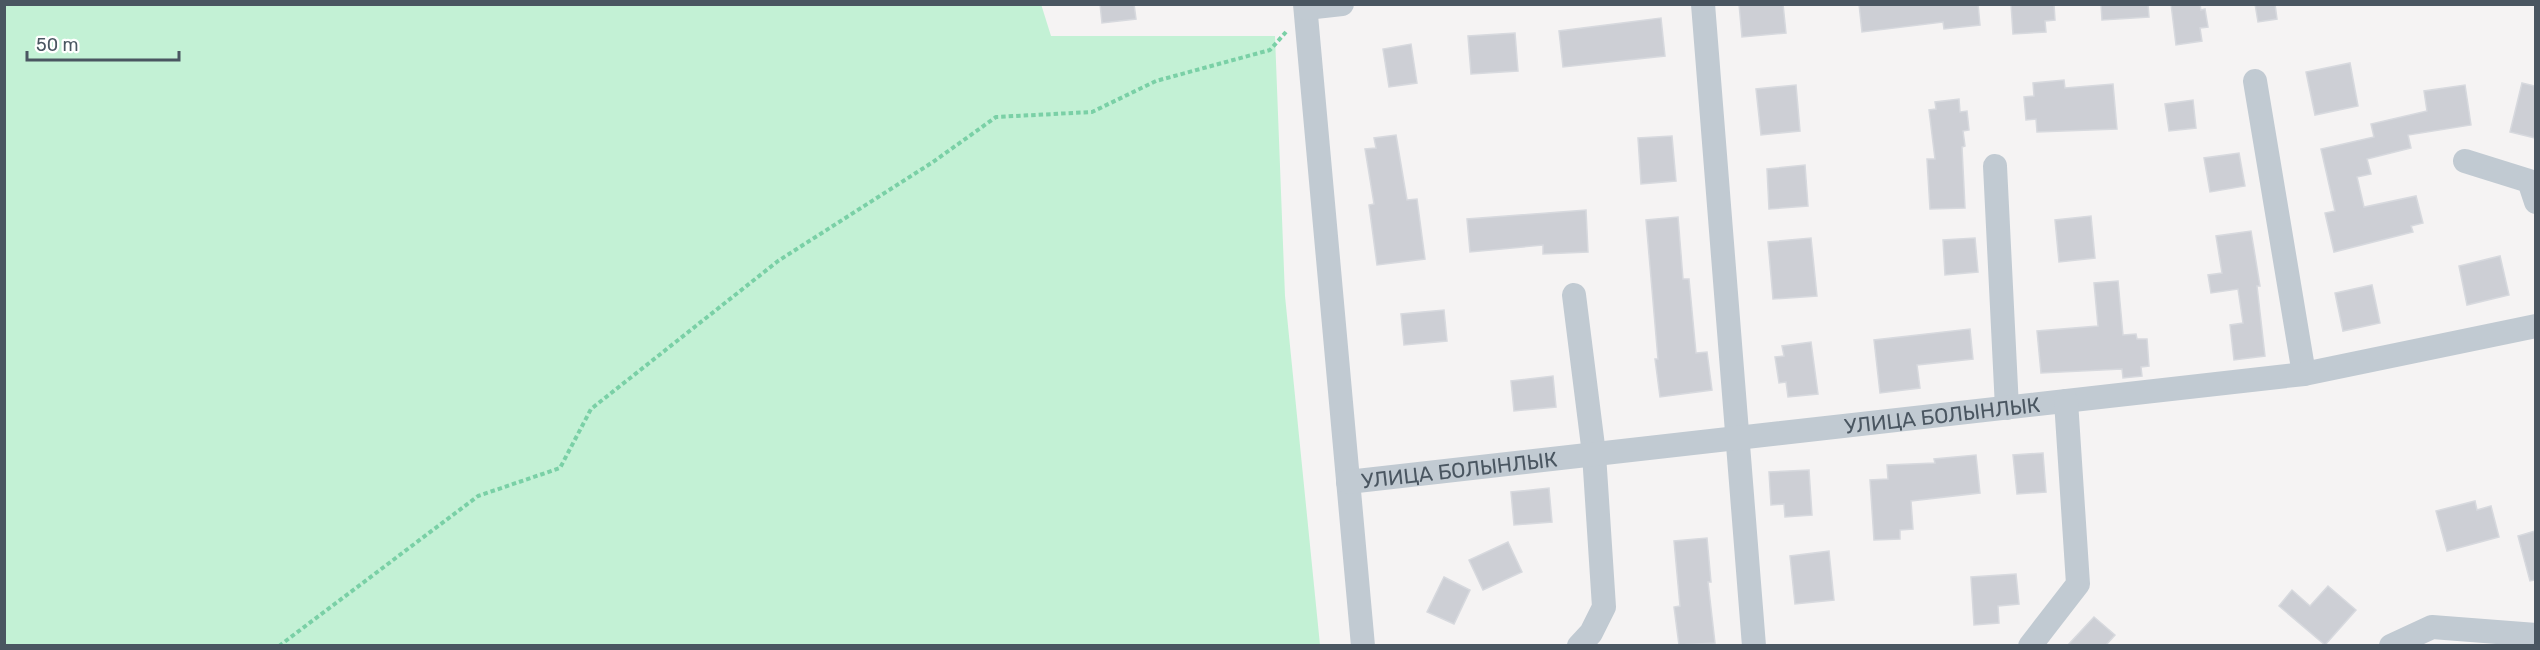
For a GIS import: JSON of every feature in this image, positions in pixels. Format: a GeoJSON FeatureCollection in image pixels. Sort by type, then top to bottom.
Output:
{"type":"FeatureCollection","features":[{"type":"Feature","properties":{"kind":"street"},"geometry":{"type":"LineString","coordinates":[[1306,6],[1342,4]]}},
{"type":"Feature","properties":{"kind":"street"},"geometry":{"type":"LineString","coordinates":[[1703,4],[1754,645]]}},
{"type":"Feature","properties":{"kind":"street","name":"УЛИЦА БОЛЫНЛЫК"},"geometry":{"type":"LineString","coordinates":[[1306,6],[1363,645]]}},
{"type":"Feature","properties":{"kind":"street"},"geometry":{"type":"LineString","coordinates":[[2255,81],[2304,374]]}},
{"type":"Feature","properties":{"kind":"street"},"geometry":{"type":"LineString","coordinates":[[2465,161],[2529,181],[2535,202]]}},
{"type":"Feature","properties":{"kind":"street"},"geometry":{"type":"LineString","coordinates":[[1995,166],[2007,408]]}},
{"type":"Feature","properties":{"kind":"street"},"geometry":{"type":"LineString","coordinates":[[1574,295],[1594,454],[1604,608],[1591,633],[1579,645]]}},
{"type":"Feature","properties":{"kind":"street","name":"УЛИЦА БОЛЫНЛЫК"},"geometry":{"type":"LineString","coordinates":[[1348,482],[2304,374],[2535,326]]}},
{"type":"Feature","properties":{"kind":"street"},"geometry":{"type":"LineString","coordinates":[[2030,645],[2078,584],[2066,400]]}},
{"type":"Feature","properties":{"kind":"street"},"geometry":{"type":"LineString","coordinates":[[2391,645],[2432,627],[2535,636]]}},
{"type":"Feature","properties":{"kind":"path"},"geometry":{"type":"LineString","coordinates":[[279,645],[478,495],[560,468],[591,409],[778,261],[933,162],[996,117],[1092,112],[1156,81],[1270,50],[1306,6]]}},
{"type":"Feature","properties":{"kind":"green space"},"geometry":{"type":"Polygon","coordinates":[[[1041,4],[1051,36],[1275,36],[1285,296],[1320,645],[5,645],[5,5],[1041,4]]]}},
{"type":"Feature","properties":{"kind":"building"},"geometry":{"type":"Polygon","coordinates":[[[1100,4],[1134,4],[1136,19],[1102,23],[1100,4]]]}},
{"type":"Feature","properties":{"kind":"building"},"geometry":{"type":"Polygon","coordinates":[[[1739,4],[1783,4],[1786,33],[1742,37],[1739,4]]]}},
{"type":"Feature","properties":{"kind":"building"},"geometry":{"type":"Polygon","coordinates":[[[1859,4],[1978,4],[1980,25],[1944,29],[1943,22],[1862,32],[1859,4]]]}},
{"type":"Feature","properties":{"kind":"building"},"geometry":{"type":"Polygon","coordinates":[[[2011,4],[2054,4],[2055,20],[2045,21],[2046,32],[2013,34],[2011,4]]]}},
{"type":"Feature","properties":{"kind":"building"},"geometry":{"type":"Polygon","coordinates":[[[2101,4],[2148,4],[2149,17],[2102,20],[2101,4]]]}},
{"type":"Feature","properties":{"kind":"building"},"geometry":{"type":"Polygon","coordinates":[[[2171,4],[2200,4],[2201,10],[2205,9],[2208,27],[2200,28],[2202,41],[2176,45],[2171,4]]]}},
{"type":"Feature","properties":{"kind":"building"},"geometry":{"type":"Polygon","coordinates":[[[2255,4],[2275,4],[2277,19],[2258,22],[2255,4]]]}},
{"type":"Feature","properties":{"kind":"building"},"geometry":{"type":"Polygon","coordinates":[[[1661,18],[1665,56],[1563,67],[1559,31],[1661,18]]]}},
{"type":"Feature","properties":{"kind":"building"},"geometry":{"type":"Polygon","coordinates":[[[1515,33],[1518,71],[1471,74],[1468,36],[1515,33]]]}},
{"type":"Feature","properties":{"kind":"building"},"geometry":{"type":"Polygon","coordinates":[[[1411,44],[1417,83],[1389,87],[1383,49],[1411,44]]]}},
{"type":"Feature","properties":{"kind":"building"},"geometry":{"type":"Polygon","coordinates":[[[2350,63],[2358,106],[2315,115],[2306,72],[2350,63]]]}},
{"type":"Feature","properties":{"kind":"building"},"geometry":{"type":"Polygon","coordinates":[[[2064,80],[2065,88],[2113,84],[2117,129],[2037,132],[2036,119],[2026,120],[2024,97],[2034,96],[2033,83],[2064,80]]]}},
{"type":"Feature","properties":{"kind":"building"},"geometry":{"type":"Polygon","coordinates":[[[2522,83],[2535,86],[2535,138],[2510,132],[2522,83]]]}},
{"type":"Feature","properties":{"kind":"building"},"geometry":{"type":"Polygon","coordinates":[[[1796,85],[1800,131],[1761,135],[1756,89],[1796,85]]]}},
{"type":"Feature","properties":{"kind":"building"},"geometry":{"type":"Polygon","coordinates":[[[2465,85],[2471,125],[2408,135],[2411,148],[2367,159],[2371,174],[2357,177],[2364,207],[2416,196],[2423,223],[2411,226],[2413,232],[2334,252],[2325,213],[2335,211],[2321,149],[2374,137],[2371,124],[2427,111],[2424,91],[2465,85]]]}},
{"type":"Feature","properties":{"kind":"building"},"geometry":{"type":"Polygon","coordinates":[[[1959,99],[1960,112],[1967,111],[1969,130],[1963,131],[1965,146],[1962,147],[1965,208],[1930,209],[1927,159],[1935,159],[1929,110],[1936,109],[1935,102],[1959,99]]]}},
{"type":"Feature","properties":{"kind":"building"},"geometry":{"type":"Polygon","coordinates":[[[2193,100],[2196,128],[2169,131],[2165,104],[2193,100]]]}},
{"type":"Feature","properties":{"kind":"building"},"geometry":{"type":"Polygon","coordinates":[[[1396,135],[1407,200],[1417,199],[1425,259],[1377,265],[1369,205],[1374,204],[1365,149],[1376,148],[1374,138],[1396,135]]]}},
{"type":"Feature","properties":{"kind":"building"},"geometry":{"type":"Polygon","coordinates":[[[1672,136],[1676,181],[1641,184],[1638,138],[1672,136]]]}},
{"type":"Feature","properties":{"kind":"building"},"geometry":{"type":"Polygon","coordinates":[[[2239,153],[2245,186],[2210,192],[2204,158],[2239,153]]]}},
{"type":"Feature","properties":{"kind":"building"},"geometry":{"type":"Polygon","coordinates":[[[1805,165],[1808,206],[1769,209],[1767,169],[1805,165]]]}},
{"type":"Feature","properties":{"kind":"building"},"geometry":{"type":"Polygon","coordinates":[[[1586,210],[1588,252],[1543,254],[1543,245],[1470,252],[1467,219],[1586,210]]]}},
{"type":"Feature","properties":{"kind":"building"},"geometry":{"type":"Polygon","coordinates":[[[2091,216],[2095,258],[2059,262],[2055,220],[2091,216]]]}},
{"type":"Feature","properties":{"kind":"building"},"geometry":{"type":"Polygon","coordinates":[[[1678,217],[1683,279],[1689,279],[1696,353],[1707,352],[1712,390],[1660,397],[1655,359],[1658,359],[1646,220],[1678,217]]]}},
{"type":"Feature","properties":{"kind":"building"},"geometry":{"type":"Polygon","coordinates":[[[2251,231],[2260,286],[2257,286],[2265,356],[2234,360],[2230,325],[2243,323],[2238,289],[2211,293],[2208,275],[2222,273],[2216,236],[2251,231]]]}},
{"type":"Feature","properties":{"kind":"building"},"geometry":{"type":"Polygon","coordinates":[[[1811,238],[1817,296],[1773,299],[1768,242],[1811,238]]]}},
{"type":"Feature","properties":{"kind":"building"},"geometry":{"type":"Polygon","coordinates":[[[1975,238],[1978,272],[1945,275],[1943,240],[1975,238]]]}},
{"type":"Feature","properties":{"kind":"building"},"geometry":{"type":"Polygon","coordinates":[[[2500,256],[2509,295],[2467,305],[2459,266],[2500,256]]]}},
{"type":"Feature","properties":{"kind":"building"},"geometry":{"type":"Polygon","coordinates":[[[2118,281],[2123,335],[2136,334],[2137,339],[2147,339],[2149,366],[2141,367],[2142,376],[2123,378],[2122,369],[2041,373],[2037,331],[2098,326],[2094,283],[2118,281]]]}},
{"type":"Feature","properties":{"kind":"building"},"geometry":{"type":"Polygon","coordinates":[[[2372,285],[2380,323],[2343,331],[2335,293],[2372,285]]]}},
{"type":"Feature","properties":{"kind":"building"},"geometry":{"type":"Polygon","coordinates":[[[1444,310],[1447,341],[1404,345],[1401,314],[1444,310]]]}},
{"type":"Feature","properties":{"kind":"building"},"geometry":{"type":"Polygon","coordinates":[[[1970,329],[1973,359],[1917,365],[1920,388],[1880,393],[1874,340],[1970,329]]]}},
{"type":"Feature","properties":{"kind":"building"},"geometry":{"type":"Polygon","coordinates":[[[1811,342],[1818,394],[1788,397],[1786,382],[1779,383],[1775,357],[1784,356],[1782,346],[1811,342]]]}},
{"type":"Feature","properties":{"kind":"building"},"geometry":{"type":"Polygon","coordinates":[[[1553,376],[1556,407],[1514,411],[1511,381],[1553,376]]]}},
{"type":"Feature","properties":{"kind":"building"},"geometry":{"type":"Polygon","coordinates":[[[2043,453],[2046,492],[2017,494],[2013,455],[2043,453]]]}},
{"type":"Feature","properties":{"kind":"building"},"geometry":{"type":"Polygon","coordinates":[[[1976,455],[1980,493],[1911,501],[1913,529],[1900,530],[1900,539],[1874,540],[1870,480],[1888,479],[1887,465],[1935,463],[1934,459],[1976,455]]]}},
{"type":"Feature","properties":{"kind":"building"},"geometry":{"type":"Polygon","coordinates":[[[1809,470],[1812,515],[1785,517],[1784,504],[1771,505],[1769,472],[1809,470]]]}},
{"type":"Feature","properties":{"kind":"building"},"geometry":{"type":"Polygon","coordinates":[[[1549,488],[1552,522],[1514,525],[1511,492],[1549,488]]]}},
{"type":"Feature","properties":{"kind":"building"},"geometry":{"type":"Polygon","coordinates":[[[2475,501],[2477,510],[2491,506],[2499,537],[2447,551],[2436,511],[2475,501]]]}},
{"type":"Feature","properties":{"kind":"building"},"geometry":{"type":"Polygon","coordinates":[[[2535,531],[2535,580],[2530,581],[2518,536],[2535,531]]]}},
{"type":"Feature","properties":{"kind":"building"},"geometry":{"type":"Polygon","coordinates":[[[1707,538],[1711,582],[1708,582],[1715,643],[1679,645],[1674,607],[1680,606],[1674,541],[1707,538]]]}},
{"type":"Feature","properties":{"kind":"building"},"geometry":{"type":"Polygon","coordinates":[[[1508,542],[1522,572],[1483,590],[1469,560],[1508,542]]]}},
{"type":"Feature","properties":{"kind":"building"},"geometry":{"type":"Polygon","coordinates":[[[1829,551],[1834,600],[1795,604],[1790,556],[1829,551]]]}},
{"type":"Feature","properties":{"kind":"building"},"geometry":{"type":"Polygon","coordinates":[[[2016,574],[2019,604],[1998,606],[1999,623],[1974,625],[1971,577],[2016,574]]]}},
{"type":"Feature","properties":{"kind":"building"},"geometry":{"type":"Polygon","coordinates":[[[1444,577],[1470,590],[1454,624],[1427,612],[1444,577]]]}},
{"type":"Feature","properties":{"kind":"building"},"geometry":{"type":"Polygon","coordinates":[[[2328,586],[2356,610],[2325,645],[2279,606],[2292,590],[2310,606],[2328,586]]]}},
{"type":"Feature","properties":{"kind":"building"},"geometry":{"type":"Polygon","coordinates":[[[2094,617],[2115,635],[2106,645],[2068,645],[2094,617]]]}}]}
